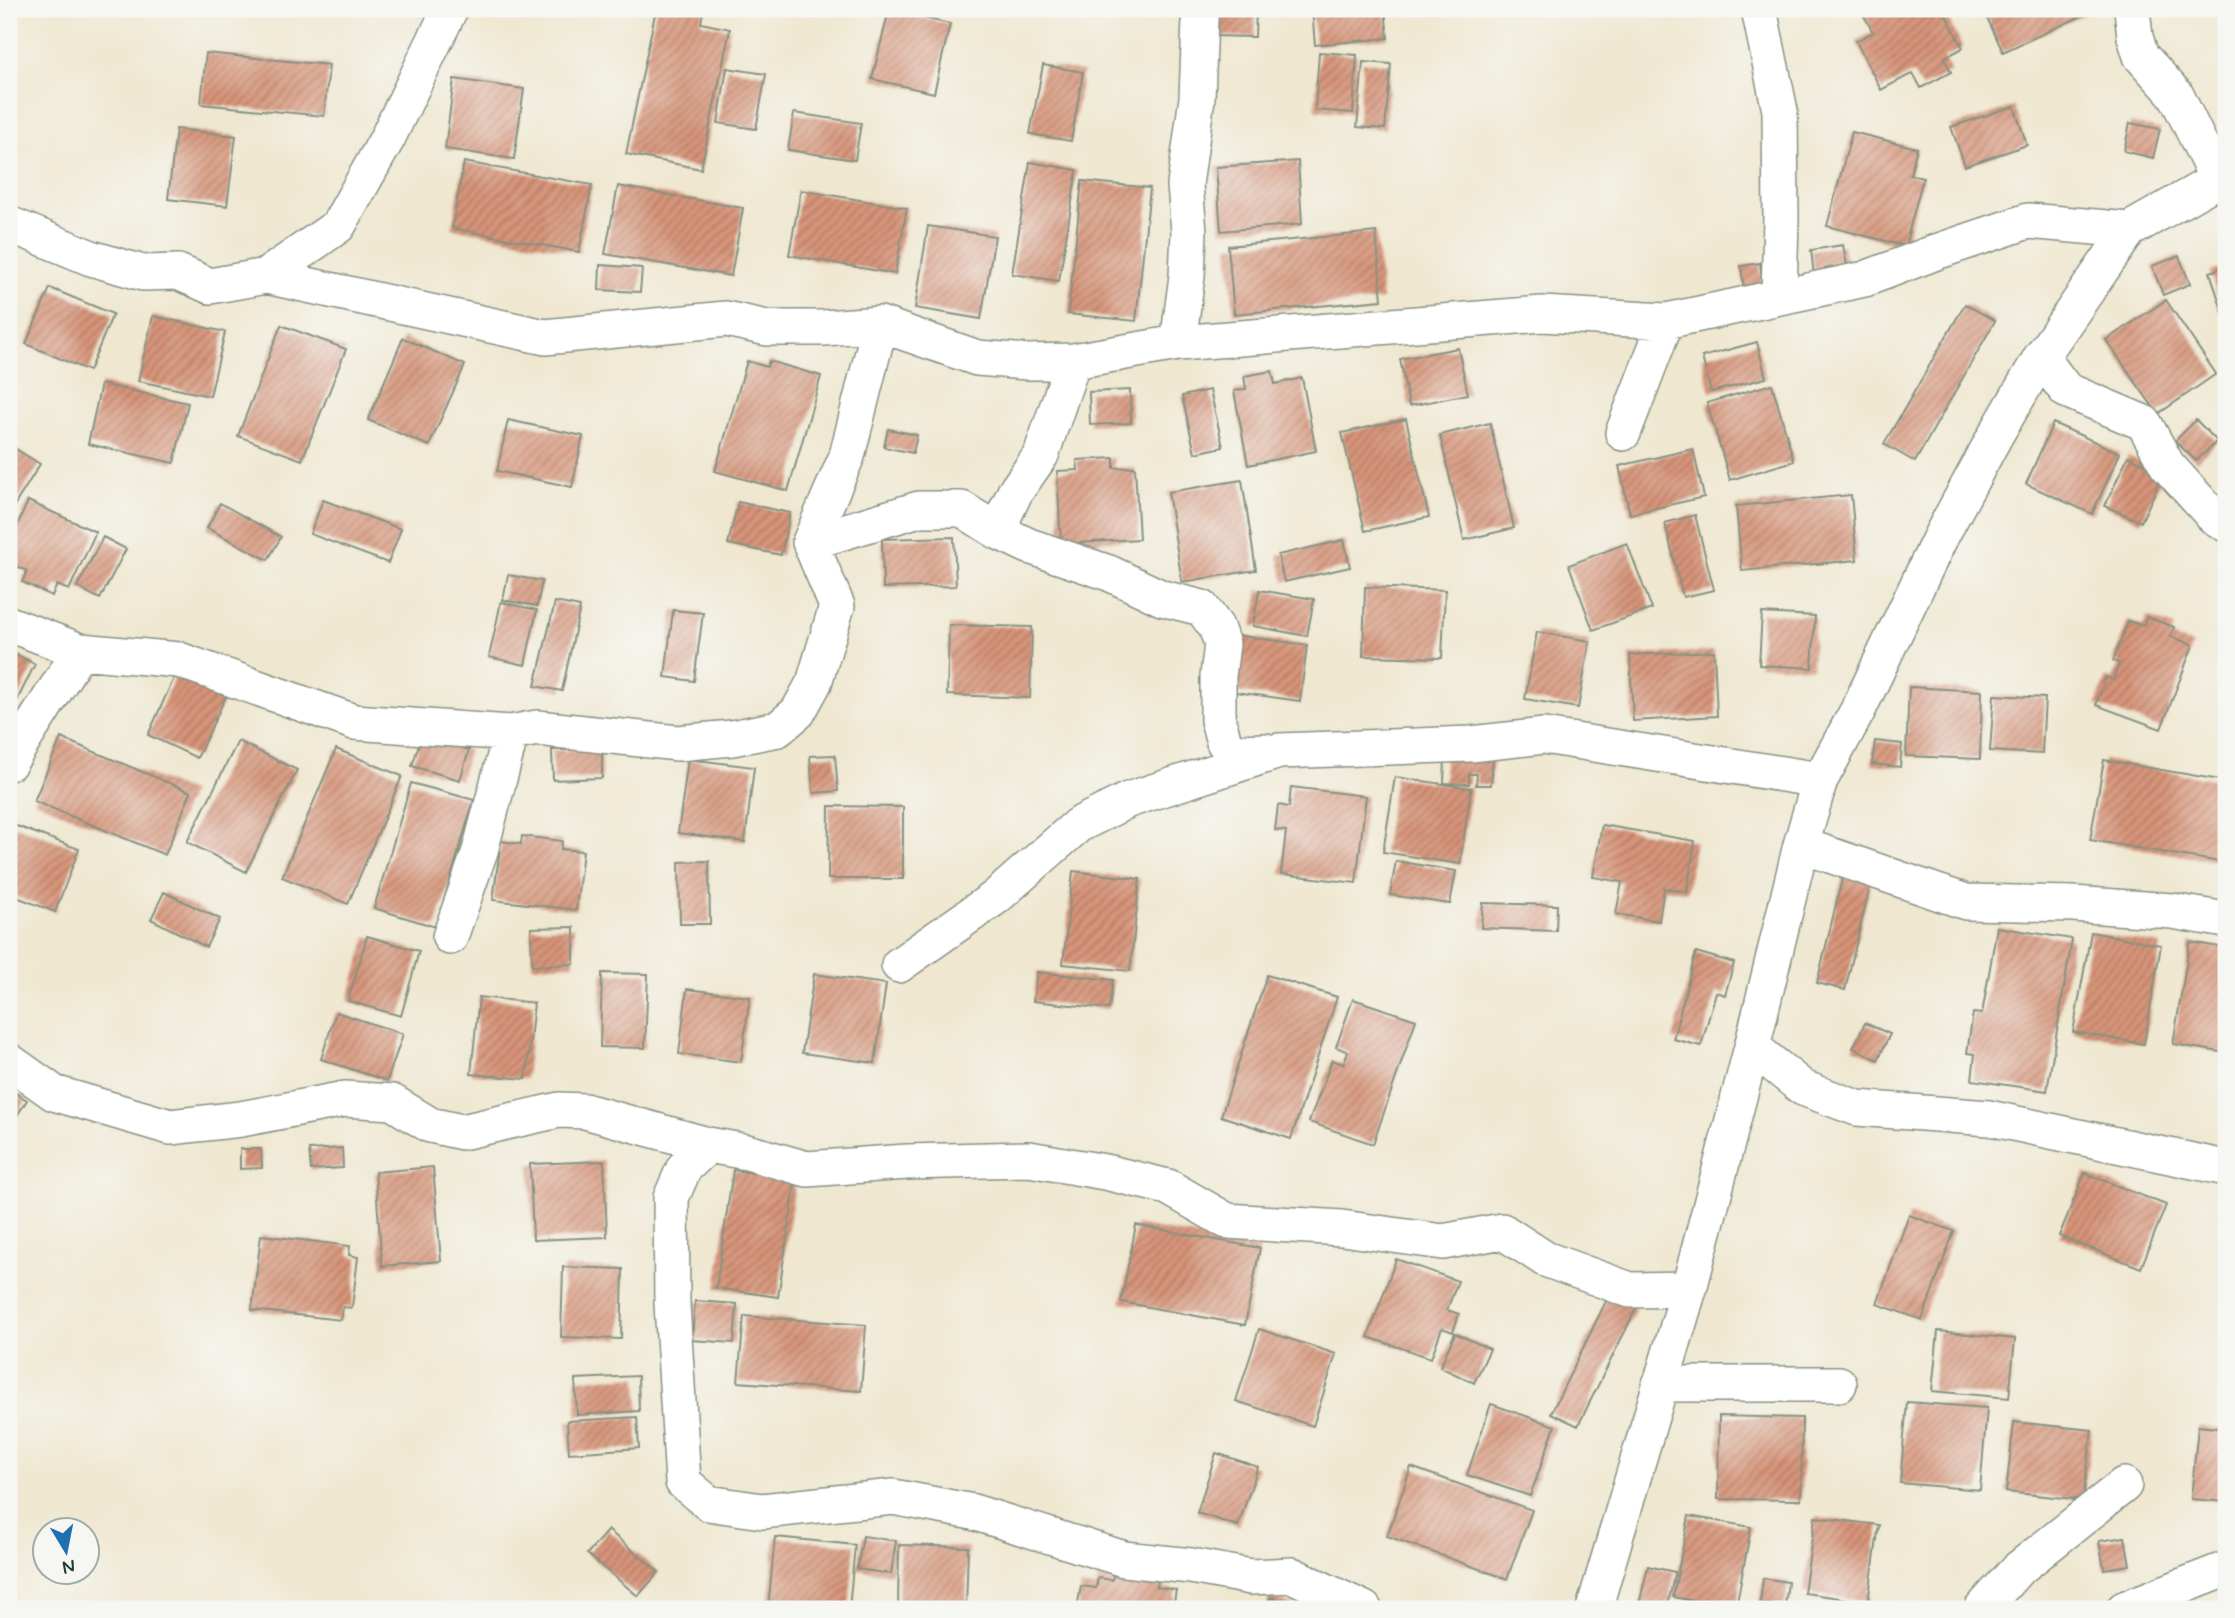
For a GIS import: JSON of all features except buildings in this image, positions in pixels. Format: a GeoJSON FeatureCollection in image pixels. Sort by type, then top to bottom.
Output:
{"type":"FeatureCollection","features":[{"type":"Feature","properties":{"kind":"street"},"geometry":{"type":"LineString","coordinates":[[266,276],[338,226],[387,138],[450,9]]}},
{"type":"Feature","properties":{"kind":"street"},"geometry":{"type":"LineString","coordinates":[[1178,343],[1187,276],[1189,232],[1185,186],[1197,98],[1202,9]]}},
{"type":"Feature","properties":{"kind":"street"},"geometry":{"type":"LineString","coordinates":[[1759,9],[1780,111],[1782,217],[1779,296]]}},
{"type":"Feature","properties":{"kind":"street"},"geometry":{"type":"LineString","coordinates":[[1594,1609],[1689,1289],[1801,845],[1820,780],[1858,710],[1940,538],[2041,357],[2129,230],[2221,177],[2176,95],[2141,57],[2135,37],[2132,9]]}},
{"type":"Feature","properties":{"kind":"street"},"geometry":{"type":"LineString","coordinates":[[9,224],[91,258],[143,273],[178,272],[210,286],[266,276],[545,337],[726,319],[767,328],[880,324],[977,358],[1027,362],[1073,361],[1178,343],[1542,314],[1666,321],[1865,279],[2028,220],[2129,230]]}},
{"type":"Feature","properties":{"kind":"street"},"geometry":{"type":"LineString","coordinates":[[1623,433],[1666,321]]}},
{"type":"Feature","properties":{"kind":"street"},"geometry":{"type":"LineString","coordinates":[[9,624],[80,650],[179,660],[354,722],[511,733],[537,728],[678,743],[732,738],[778,729],[798,712],[814,683],[836,606],[810,542],[847,456],[880,324]]}},
{"type":"Feature","properties":{"kind":"street"},"geometry":{"type":"LineString","coordinates":[[2041,357],[2066,390],[2144,423],[2167,465],[2213,516],[2226,524]]}},
{"type":"Feature","properties":{"kind":"street"},"geometry":{"type":"LineString","coordinates":[[997,531],[1015,492],[1041,455],[1073,361]]}},
{"type":"Feature","properties":{"kind":"street"},"geometry":{"type":"LineString","coordinates":[[810,542],[919,509],[962,509],[997,531],[1030,546],[1109,573],[1162,598],[1202,608],[1216,626],[1222,644],[1218,676],[1218,720],[1224,742],[1232,752],[1471,744],[1544,736],[1820,780]]}},
{"type":"Feature","properties":{"kind":"street"},"geometry":{"type":"LineString","coordinates":[[9,763],[80,650]]}},
{"type":"Feature","properties":{"kind":"street"},"geometry":{"type":"LineString","coordinates":[[450,937],[480,851],[511,733]]}},
{"type":"Feature","properties":{"kind":"street"},"geometry":{"type":"LineString","coordinates":[[899,965],[996,897],[1078,825],[1128,800],[1279,751]]}},
{"type":"Feature","properties":{"kind":"street"},"geometry":{"type":"LineString","coordinates":[[1801,845],[1966,902],[2073,904],[2172,911],[2226,920]]}},
{"type":"Feature","properties":{"kind":"street"},"geometry":{"type":"LineString","coordinates":[[1752,1047],[1803,1088],[1857,1108],[1989,1118],[2226,1168]]}},
{"type":"Feature","properties":{"kind":"street"},"geometry":{"type":"LineString","coordinates":[[9,1061],[54,1093],[170,1127],[242,1119],[345,1099],[392,1102],[430,1125],[462,1132],[559,1110],[585,1111],[807,1169],[907,1162],[1029,1159],[1105,1172],[1168,1187],[1227,1221],[1342,1228],[1443,1242],[1502,1231],[1545,1259],[1630,1290],[1689,1289]]}},
{"type":"Feature","properties":{"kind":"street"},"geometry":{"type":"LineString","coordinates":[[708,1145],[684,1168],[671,1198],[673,1316],[683,1482],[708,1503],[762,1511],[893,1497],[973,1511],[1124,1559],[1191,1566],[1251,1577],[1292,1575],[1364,1609]]}},
{"type":"Feature","properties":{"kind":"street"},"geometry":{"type":"LineString","coordinates":[[1660,1384],[1839,1384]]}},
{"type":"Feature","properties":{"kind":"street"},"geometry":{"type":"LineString","coordinates":[[1982,1609],[2017,1570],[2124,1485]]}},
{"type":"Feature","properties":{"kind":"street"},"geometry":{"type":"LineString","coordinates":[[2124,1609],[2226,1569]]}}]}
